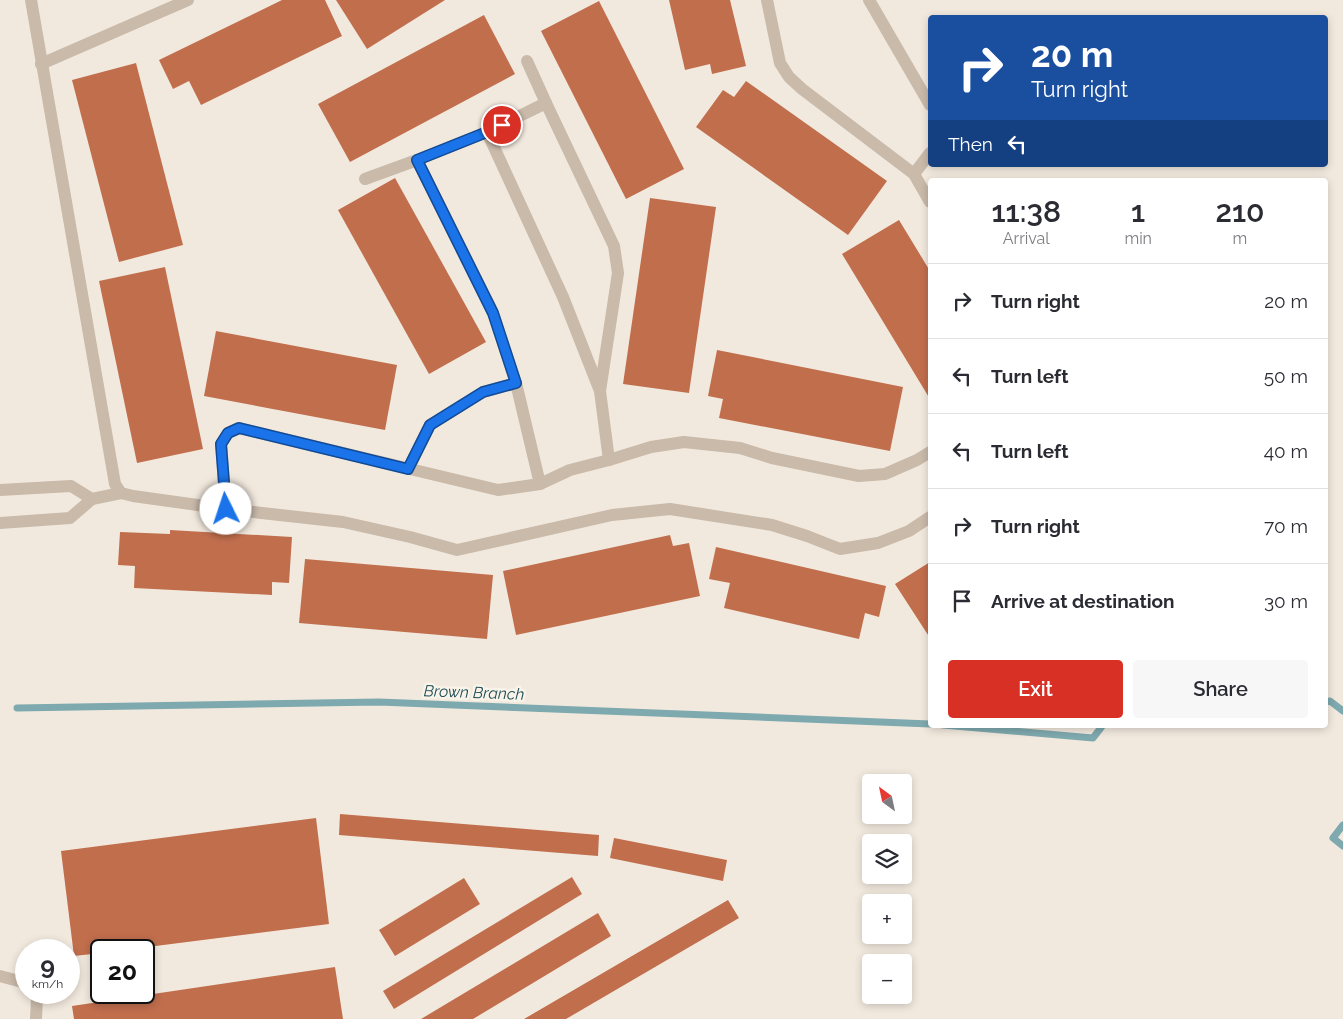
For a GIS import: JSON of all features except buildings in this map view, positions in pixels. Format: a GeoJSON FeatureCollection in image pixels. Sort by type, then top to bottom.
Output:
{"type":"FeatureCollection","features":[{"type":"Feature","properties":{"kind":"lane"},"geometry":{"type":"LineString","coordinates":[[31,0],[115,484],[121,492]]}},
{"type":"Feature","properties":{"kind":"lane"},"geometry":{"type":"LineString","coordinates":[[41,64],[188,0]]}},
{"type":"Feature","properties":{"kind":"lane"},"geometry":{"type":"LineString","coordinates":[[767,0],[780,63],[790,77],[802,89],[914,174],[928,198]]}},
{"type":"Feature","properties":{"kind":"lane"},"geometry":{"type":"LineString","coordinates":[[869,0],[928,102]]}},
{"type":"Feature","properties":{"kind":"lane"},"geometry":{"type":"LineString","coordinates":[[527,61],[614,246],[618,273],[600,391]]}},
{"type":"Feature","properties":{"kind":"lane"},"geometry":{"type":"LineString","coordinates":[[365,179],[487,132],[546,103]]}},
{"type":"Feature","properties":{"kind":"lane"},"geometry":{"type":"LineString","coordinates":[[487,132],[563,297],[600,391],[609,460]]}},
{"type":"Feature","properties":{"kind":"lane"},"geometry":{"type":"LineString","coordinates":[[914,174],[928,156]]}},
{"type":"Feature","properties":{"kind":"lane"},"geometry":{"type":"LineString","coordinates":[[417,160],[493,313],[516,383],[540,484]]}},
{"type":"Feature","properties":{"kind":"lane"},"geometry":{"type":"LineString","coordinates":[[408,469],[430,425],[483,392],[516,383]]}},
{"type":"Feature","properties":{"kind":"lane"},"geometry":{"type":"LineString","coordinates":[[226,509],[221,444],[228,433],[239,428],[498,490],[540,484],[570,470],[650,447],[684,442],[740,448],[772,458],[859,476],[885,474],[928,453]]}},
{"type":"Feature","properties":{"kind":"lane"},"geometry":{"type":"LineString","coordinates":[[0,490],[71,486],[92,499]]}},
{"type":"Feature","properties":{"kind":"lane"},"geometry":{"type":"LineString","coordinates":[[0,523],[70,518],[92,499],[121,492],[133,496],[226,509],[343,522],[457,550],[612,515],[670,508],[772,525],[840,549],[878,543],[909,532],[928,518]]}},
{"type":"Feature","properties":{"kind":"lane"},"geometry":{"type":"LineString","coordinates":[[0,976],[15,980]]}},
{"type":"Feature","properties":{"kind":"lane"},"geometry":{"type":"LineString","coordinates":[[36,1004],[36,1019]]}},
{"type":"Feature","properties":{"kind":"waterway","name":"Brown Branch"},"geometry":{"type":"LineString","coordinates":[[1328,701],[1343,711]]}},
{"type":"Feature","properties":{"kind":"waterway","name":"Brown Branch"},"geometry":{"type":"LineString","coordinates":[[17,708],[379,702],[928,724]]}},
{"type":"Feature","properties":{"kind":"waterway","name":"Brown Branch"},"geometry":{"type":"LineString","coordinates":[[978,728],[1093,738],[1101,728]]}},
{"type":"Feature","properties":{"kind":"waterway","name":"Brown Branch"},"geometry":{"type":"LineString","coordinates":[[1343,825],[1333,838],[1343,846]]}},
{"type":"Feature","properties":{"kind":"route"},"geometry":{"type":"LineString","coordinates":[[226,509],[221,444],[228,433],[239,428],[408,469],[430,425],[483,392],[516,383],[493,313],[417,160],[502,125]]}}]}
